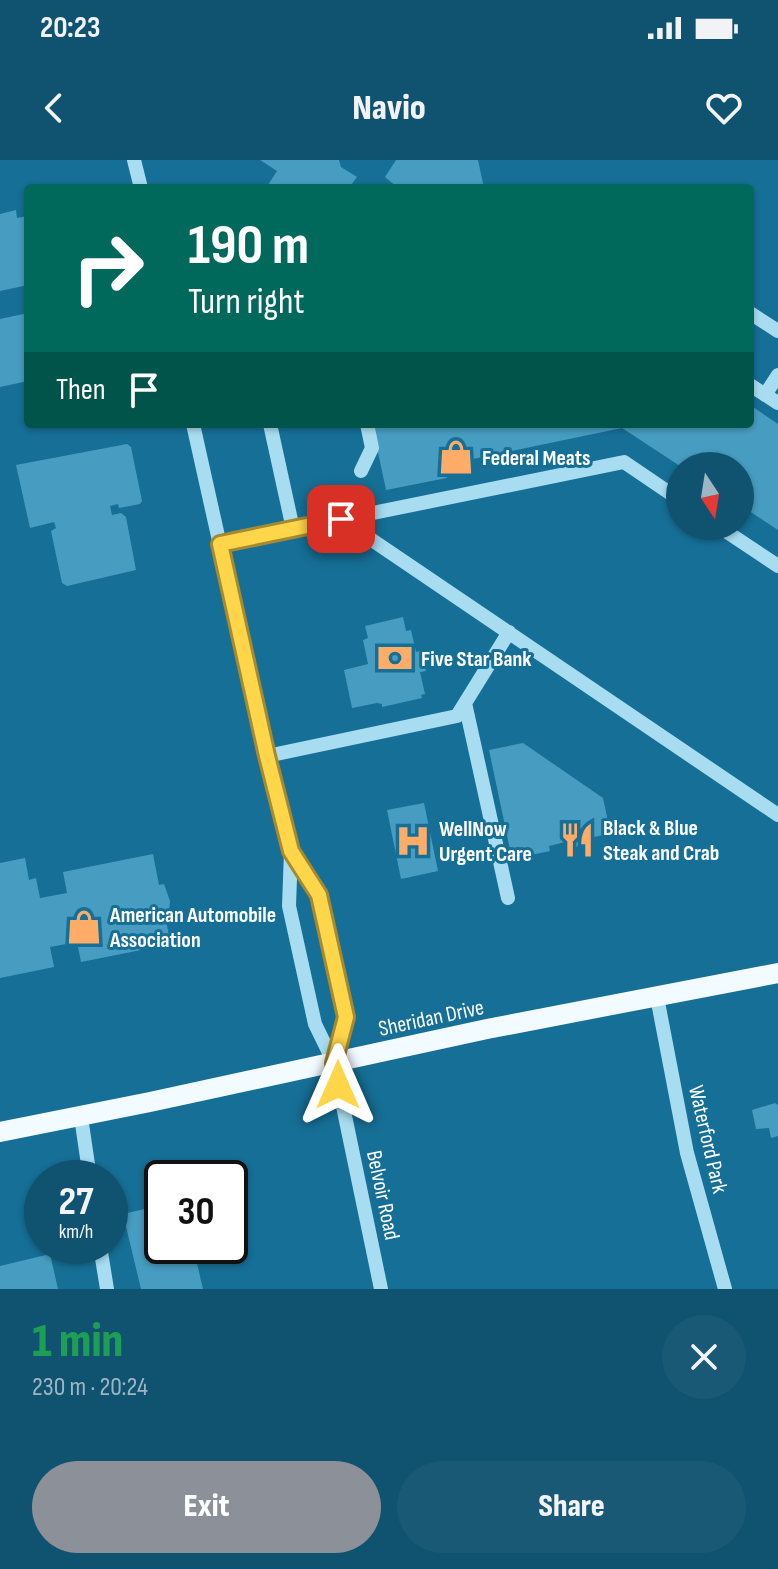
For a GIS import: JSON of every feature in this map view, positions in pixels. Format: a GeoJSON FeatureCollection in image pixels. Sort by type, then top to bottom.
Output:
{"type":"FeatureCollection","features":[{"type":"Feature","properties":{"kind":"main road","name":"Sheridan Drive"},"geometry":{"type":"LineString","coordinates":[[0,1132],[487,1029],[778,973]]}},
{"type":"Feature","properties":{"kind":"street"},"geometry":{"type":"LineString","coordinates":[[134,160],[140,184]]}},
{"type":"Feature","properties":{"kind":"street"},"geometry":{"type":"LineString","coordinates":[[754,316],[778,331]]}},
{"type":"Feature","properties":{"kind":"street"},"geometry":{"type":"LineString","coordinates":[[754,388],[772,399],[778,375]]}},
{"type":"Feature","properties":{"kind":"street"},"geometry":{"type":"LineString","coordinates":[[194,428],[291,851],[289,906],[315,1024],[334,1063]]}},
{"type":"Feature","properties":{"kind":"street"},"geometry":{"type":"LineString","coordinates":[[271,428],[293,529]]}},
{"type":"Feature","properties":{"kind":"street"},"geometry":{"type":"LineString","coordinates":[[361,471],[372,448],[368,428]]}},
{"type":"Feature","properties":{"kind":"street"},"geometry":{"type":"LineString","coordinates":[[220,544],[624,462],[666,490]]}},
{"type":"Feature","properties":{"kind":"street"},"geometry":{"type":"LineString","coordinates":[[341,519],[778,815]]}},
{"type":"Feature","properties":{"kind":"street"},"geometry":{"type":"LineString","coordinates":[[739,540],[778,566]]}},
{"type":"Feature","properties":{"kind":"street"},"geometry":{"type":"LineString","coordinates":[[267,756],[457,716],[509,632]]}},
{"type":"Feature","properties":{"kind":"street"},"geometry":{"type":"LineString","coordinates":[[465,703],[508,898]]}},
{"type":"Feature","properties":{"kind":"street"},"geometry":{"type":"LineString","coordinates":[[291,851],[319,895],[346,1017],[334,1063]]}},
{"type":"Feature","properties":{"kind":"street","name":"Waterford Park"},"geometry":{"type":"LineString","coordinates":[[657,997],[687,1153],[725,1289]]}},
{"type":"Feature","properties":{"kind":"street","name":"Belvoir Road"},"geometry":{"type":"LineString","coordinates":[[334,1063],[381,1289]]}},
{"type":"Feature","properties":{"kind":"street"},"geometry":{"type":"LineString","coordinates":[[81,1117],[87,1160]]}},
{"type":"Feature","properties":{"kind":"street"},"geometry":{"type":"LineString","coordinates":[[103,1264],[107,1289]]}},
{"type":"Feature","properties":{"kind":"building"},"geometry":{"type":"Polygon","coordinates":[[[260,160],[339,160],[341,167],[357,177],[352,184],[269,184],[277,171],[260,160]]]}},
{"type":"Feature","properties":{"kind":"building"},"geometry":{"type":"Polygon","coordinates":[[[396,160],[478,160],[483,184],[393,184],[385,177],[396,160]]]}},
{"type":"Feature","properties":{"kind":"building"},"geometry":{"type":"Polygon","coordinates":[[[16,210],[17,218],[24,217],[24,286],[0,291],[0,214],[16,210]]]}},
{"type":"Feature","properties":{"kind":"building"},"geometry":{"type":"Polygon","coordinates":[[[24,314],[24,382],[0,387],[0,319],[24,314]]]}},
{"type":"Feature","properties":{"kind":"building"},"geometry":{"type":"Polygon","coordinates":[[[754,408],[778,424],[778,530],[754,514],[754,452],[666,452],[666,457],[622,428],[754,428],[754,408]]]}},
{"type":"Feature","properties":{"kind":"building"},"geometry":{"type":"Polygon","coordinates":[[[373,428],[622,428],[444,465],[447,478],[386,490],[373,428]]]}},
{"type":"Feature","properties":{"kind":"building"},"geometry":{"type":"Polygon","coordinates":[[[127,444],[131,447],[142,501],[119,508],[118,504],[110,506],[112,515],[121,513],[126,517],[136,570],[67,586],[62,583],[51,531],[56,528],[54,522],[30,528],[16,465],[127,444]]]}},
{"type":"Feature","properties":{"kind":"building","name":"Five Star Bank"},"geometry":{"type":"Polygon","coordinates":[[[403,617],[406,631],[411,630],[416,652],[422,650],[426,671],[420,672],[425,694],[421,695],[422,698],[382,707],[377,703],[352,708],[344,670],[368,664],[363,640],[368,638],[365,626],[403,617]]]}},
{"type":"Feature","properties":{"kind":"building"},"geometry":{"type":"Polygon","coordinates":[[[523,743],[603,798],[609,826],[604,835],[588,838],[589,844],[566,849],[565,842],[549,846],[550,851],[512,859],[489,750],[523,743]]]}},
{"type":"Feature","properties":{"kind":"building","name":"WellNow Urgent Care"},"geometry":{"type":"Polygon","coordinates":[[[424,803],[438,871],[401,879],[387,810],[424,803]]]}},
{"type":"Feature","properties":{"kind":"building","name":"American Automobile Association"},"geometry":{"type":"Polygon","coordinates":[[[153,854],[159,885],[164,884],[170,901],[169,911],[164,912],[171,944],[81,962],[77,942],[50,947],[54,967],[0,978],[0,863],[25,858],[29,880],[36,878],[40,898],[67,893],[63,872],[153,854]]]}},
{"type":"Feature","properties":{"kind":"building"},"geometry":{"type":"Polygon","coordinates":[[[775,1103],[778,1105],[778,1136],[771,1138],[769,1128],[756,1129],[752,1110],[775,1103]]]}},
{"type":"Feature","properties":{"kind":"building"},"geometry":{"type":"Polygon","coordinates":[[[144,1209],[144,1264],[197,1264],[203,1289],[141,1289],[128,1235],[128,1213],[144,1209]]]}},
{"type":"Feature","properties":{"kind":"building"},"geometry":{"type":"Polygon","coordinates":[[[24,1260],[24,1264],[52,1264],[58,1289],[0,1289],[0,1266],[24,1260]]]}},
{"type":"Feature","properties":{"kind":"place","name":"Federal Meats"},"geometry":{"type":"Point","coordinates":[456,457]}},
{"type":"Feature","properties":{"kind":"place","name":"Five Star Bank"},"geometry":{"type":"Point","coordinates":[395,658]}},
{"type":"Feature","properties":{"kind":"place","name":"Black & Blue Steak and Crab"},"geometry":{"type":"Point","coordinates":[577,840]}},
{"type":"Feature","properties":{"kind":"place","name":"WellNow Urgent Care"},"geometry":{"type":"Point","coordinates":[413,841]}},
{"type":"Feature","properties":{"kind":"place","name":"American Automobile Association"},"geometry":{"type":"Point","coordinates":[84,927]}},
{"type":"Feature","properties":{"kind":"route"},"geometry":{"type":"LineString","coordinates":[[338,1085],[334,1063],[346,1017],[319,895],[291,851],[220,544],[341,519]]}}]}
